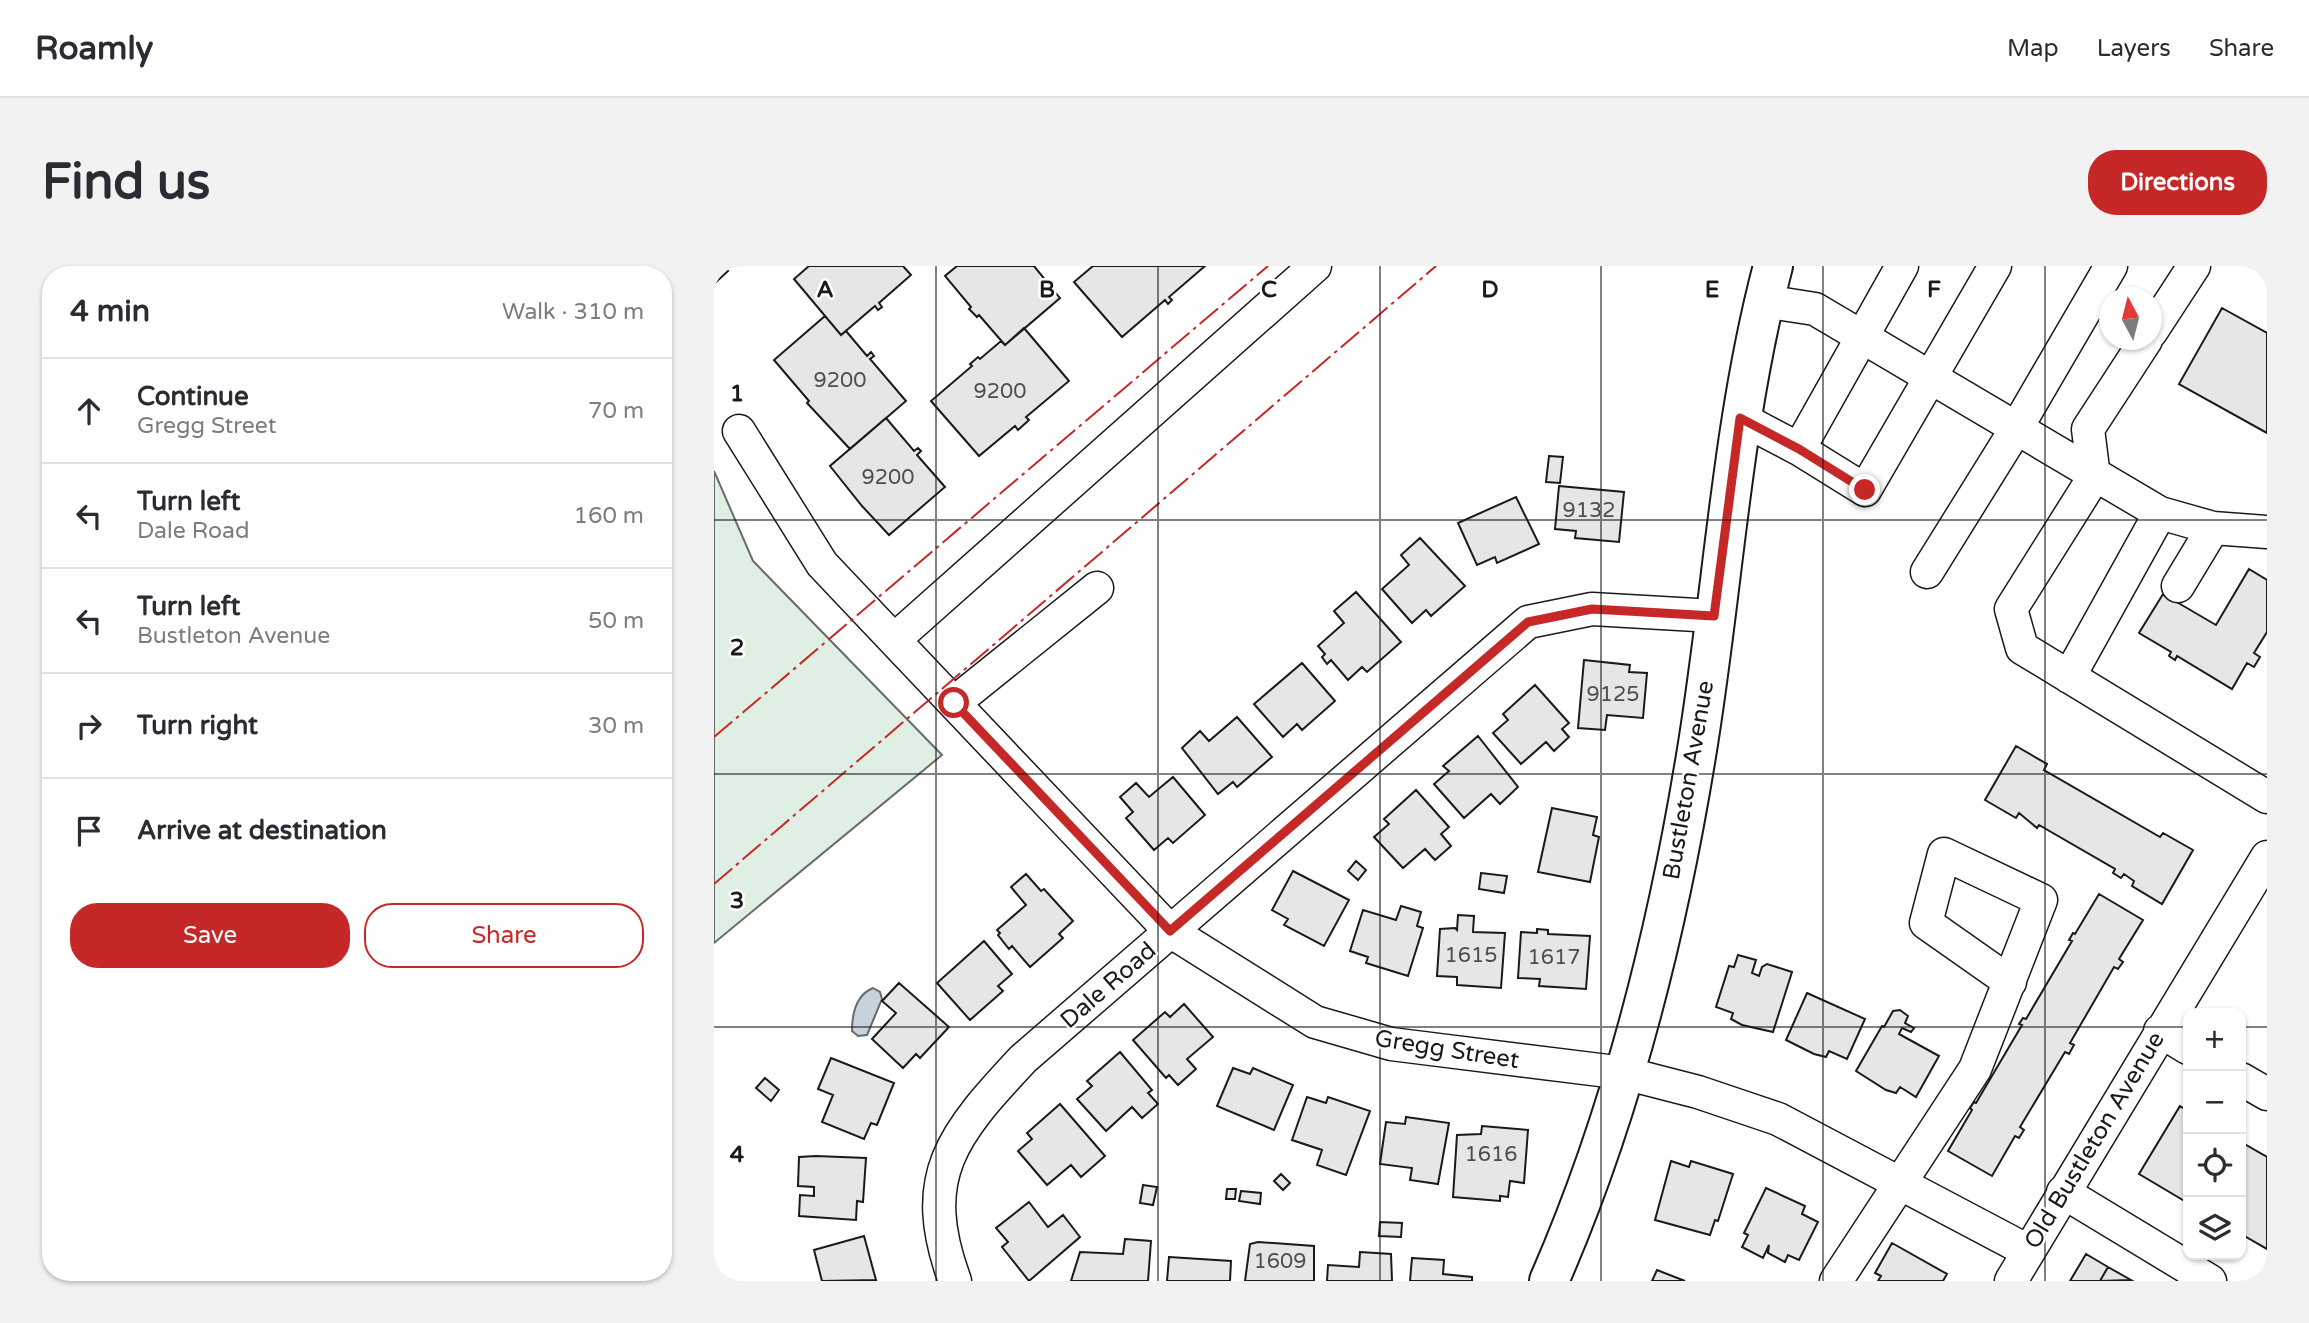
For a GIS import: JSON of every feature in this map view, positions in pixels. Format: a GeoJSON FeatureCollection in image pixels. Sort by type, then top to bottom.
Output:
{"type":"FeatureCollection","features":[{"type":"Feature","properties":{"kind":"main road","name":"Bustleton Avenue"},"geometry":{"type":"LineString","coordinates":[[1549,1281],[1592,1170],[1624,1073],[1672,879],[1695,762],[1740,418],[1768,283]]}},
{"type":"Feature","properties":{"kind":"street"},"geometry":{"type":"LineString","coordinates":[[894,640],[1315,266]]}},
{"type":"Feature","properties":{"kind":"street"},"geometry":{"type":"LineString","coordinates":[[1740,418],[1799,449],[1865,490],[1995,266]]}},
{"type":"Feature","properties":{"kind":"street"},"geometry":{"type":"LineString","coordinates":[[1927,572],[2016,429],[2111,266]]}},
{"type":"Feature","properties":{"kind":"street"},"geometry":{"type":"LineString","coordinates":[[2162,315],[2194,266]]}},
{"type":"Feature","properties":{"kind":"street"},"geometry":{"type":"LineString","coordinates":[[1799,449],[1893,269]]}},
{"type":"Feature","properties":{"kind":"street"},"geometry":{"type":"LineString","coordinates":[[1768,283],[2094,477],[2160,513],[2213,528],[2267,532]]}},
{"type":"Feature","properties":{"kind":"street"},"geometry":{"type":"LineString","coordinates":[[2139,350],[2088,429],[2094,477],[2011,610],[2022,648],[2267,797]]}},
{"type":"Feature","properties":{"kind":"street","name":"Gregg Street"},"geometry":{"type":"LineString","coordinates":[[739,431],[822,564],[1170,931],[1315,1022],[1391,1044],[1624,1073],[1698,1092],[1778,1119],[2028,1251]]}},
{"type":"Feature","properties":{"kind":"street"},"geometry":{"type":"LineString","coordinates":[[2069,677],[2160,513]]}},
{"type":"Feature","properties":{"kind":"street"},"geometry":{"type":"LineString","coordinates":[[2178,586],[2213,528]]}},
{"type":"Feature","properties":{"kind":"street"},"geometry":{"type":"LineString","coordinates":[[954,703],[1097,588]]}},
{"type":"Feature","properties":{"kind":"street","name":"Dale Road"},"geometry":{"type":"LineString","coordinates":[[955,1281],[941,1243],[937,1205],[943,1163],[976,1110],[1023,1059],[1528,622],[1592,609],[1714,616]]}},
{"type":"Feature","properties":{"kind":"street","name":"Old Bustleton Avenue"},"geometry":{"type":"LineString","coordinates":[[2011,1281],[2267,857]]}},
{"type":"Feature","properties":{"kind":"street"},"geometry":{"type":"LineString","coordinates":[[1836,1281],[1898,1182],[1975,1069],[2010,982]]}},
{"type":"Feature","properties":{"kind":"street"},"geometry":{"type":"LineString","coordinates":[[2160,1031],[2183,1045]]}},
{"type":"Feature","properties":{"kind":"street"},"geometry":{"type":"LineString","coordinates":[[2246,1082],[2267,1094]]}},
{"type":"Feature","properties":{"kind":"street"},"geometry":{"type":"LineString","coordinates":[[2063,1192],[2210,1281]]}},
{"type":"Feature","properties":{"kind":"green space"},"geometry":{"type":"Polygon","coordinates":[[[714,471],[753,561],[942,755],[714,943],[714,471]]]}},
{"type":"Feature","properties":{"kind":"shaded area"},"geometry":{"type":"Polygon","coordinates":[[[873,988],[880,992],[882,999],[867,1035],[858,1036],[852,1031],[854,1012],[859,1000],[873,988]]]}},
{"type":"Feature","properties":{"kind":"building"},"geometry":{"type":"Polygon","coordinates":[[[714,266],[723,266],[728,271],[714,284],[714,266]]]}},
{"type":"Feature","properties":{"kind":"building"},"geometry":{"type":"Polygon","coordinates":[[[809,266],[903,266],[911,275],[879,303],[882,307],[878,310],[875,306],[841,335],[794,279],[809,266]]]}},
{"type":"Feature","properties":{"kind":"building"},"geometry":{"type":"Polygon","coordinates":[[[957,266],[1034,266],[1060,298],[1005,345],[979,315],[977,317],[969,309],[971,307],[945,276],[957,266]]]}},
{"type":"Feature","properties":{"kind":"building"},"geometry":{"type":"Polygon","coordinates":[[[1093,266],[1205,266],[1169,297],[1172,300],[1168,304],[1165,300],[1122,337],[1074,282],[1093,266]]]}},
{"type":"Feature","properties":{"kind":"building"},"geometry":{"type":"Polygon","coordinates":[[[2222,308],[2267,333],[2267,433],[2179,384],[2222,308]]]}},
{"type":"Feature","properties":{"kind":"building"},"geometry":{"type":"Polygon","coordinates":[[[825,316],[841,335],[846,331],[867,356],[871,352],[874,356],[870,359],[906,401],[850,449],[807,403],[809,401],[774,360],[825,316]]]}},
{"type":"Feature","properties":{"kind":"building"},"geometry":{"type":"Polygon","coordinates":[[[1024,328],[1069,381],[1026,417],[1029,420],[1018,430],[1015,426],[979,456],[931,401],[972,366],[970,364],[978,357],[980,359],[1001,341],[1005,345],[1024,328]]]}},
{"type":"Feature","properties":{"kind":"building"},"geometry":{"type":"Polygon","coordinates":[[[886,418],[914,451],[918,448],[921,451],[917,455],[945,487],[889,535],[830,466],[886,418]]]}},
{"type":"Feature","properties":{"kind":"building"},"geometry":{"type":"Polygon","coordinates":[[[1549,456],[1563,457],[1560,483],[1546,482],[1549,456]]]}},
{"type":"Feature","properties":{"kind":"building"},"geometry":{"type":"Polygon","coordinates":[[[1559,486],[1624,492],[1619,542],[1575,538],[1576,531],[1555,529],[1559,486]]]}},
{"type":"Feature","properties":{"kind":"building"},"geometry":{"type":"Polygon","coordinates":[[[1516,497],[1539,544],[1497,563],[1495,557],[1477,565],[1458,523],[1516,497]]]}},
{"type":"Feature","properties":{"kind":"building"},"geometry":{"type":"Polygon","coordinates":[[[1420,538],[1465,586],[1431,616],[1426,610],[1412,623],[1382,589],[1409,565],[1401,555],[1420,538]]]}},
{"type":"Feature","properties":{"kind":"building"},"geometry":{"type":"Polygon","coordinates":[[[2249,569],[2267,580],[2267,632],[2254,653],[2260,657],[2254,667],[2247,663],[2232,689],[2177,656],[2175,660],[2169,656],[2171,652],[2139,633],[2163,594],[2216,625],[2249,569]]]}},
{"type":"Feature","properties":{"kind":"building"},"geometry":{"type":"Polygon","coordinates":[[[1356,592],[1401,642],[1367,672],[1362,667],[1348,680],[1331,660],[1327,664],[1322,657],[1325,654],[1318,646],[1344,623],[1334,611],[1356,592]]]}},
{"type":"Feature","properties":{"kind":"building"},"geometry":{"type":"Polygon","coordinates":[[[1584,660],[1630,665],[1629,672],[1647,673],[1643,718],[1607,715],[1605,730],[1578,728],[1584,660]]]}},
{"type":"Feature","properties":{"kind":"building"},"geometry":{"type":"Polygon","coordinates":[[[1302,663],[1335,701],[1302,730],[1297,724],[1283,737],[1254,704],[1302,663]]]}},
{"type":"Feature","properties":{"kind":"building"},"geometry":{"type":"Polygon","coordinates":[[[1535,685],[1569,723],[1562,729],[1569,737],[1554,751],[1546,742],[1521,764],[1493,733],[1508,720],[1503,714],[1535,685]]]}},
{"type":"Feature","properties":{"kind":"building"},"geometry":{"type":"Polygon","coordinates":[[[1237,717],[1272,757],[1237,787],[1233,782],[1218,794],[1182,748],[1200,731],[1209,741],[1237,717]]]}},
{"type":"Feature","properties":{"kind":"building"},"geometry":{"type":"Polygon","coordinates":[[[1478,736],[1518,787],[1500,804],[1491,794],[1464,818],[1434,784],[1449,771],[1443,766],[1478,736]]]}},
{"type":"Feature","properties":{"kind":"building"},"geometry":{"type":"Polygon","coordinates":[[[2016,746],[2047,764],[2044,770],[2160,837],[2163,833],[2193,850],[2162,904],[2132,886],[2134,881],[2124,874],[2121,878],[2113,873],[2115,869],[2039,825],[2037,828],[2019,813],[2016,818],[1985,800],[2016,746]]]}},
{"type":"Feature","properties":{"kind":"building"},"geometry":{"type":"Polygon","coordinates":[[[1173,777],[1205,815],[1173,843],[1168,838],[1154,850],[1126,818],[1133,812],[1120,797],[1136,783],[1149,797],[1173,777]]]}},
{"type":"Feature","properties":{"kind":"building"},"geometry":{"type":"Polygon","coordinates":[[[1416,790],[1449,827],[1441,834],[1451,846],[1435,860],[1425,849],[1403,868],[1374,837],[1389,824],[1384,819],[1416,790]]]}},
{"type":"Feature","properties":{"kind":"building"},"geometry":{"type":"Polygon","coordinates":[[[1552,808],[1597,817],[1593,835],[1599,837],[1590,882],[1538,872],[1552,808]]]}},
{"type":"Feature","properties":{"kind":"building"},"geometry":{"type":"Polygon","coordinates":[[[1356,861],[1366,870],[1358,880],[1348,871],[1356,861]]]}},
{"type":"Feature","properties":{"kind":"building"},"geometry":{"type":"Polygon","coordinates":[[[1293,871],[1349,900],[1324,946],[1284,925],[1288,919],[1272,910],[1293,871]]]}},
{"type":"Feature","properties":{"kind":"building"},"geometry":{"type":"Polygon","coordinates":[[[1481,873],[1507,876],[1504,893],[1479,889],[1481,873]]]}},
{"type":"Feature","properties":{"kind":"building"},"geometry":{"type":"Polygon","coordinates":[[[1026,874],[1041,891],[1044,889],[1073,921],[1059,934],[1063,938],[1030,967],[1012,946],[1009,949],[997,930],[1026,905],[1011,887],[1026,874]]]}},
{"type":"Feature","properties":{"kind":"building"},"geometry":{"type":"Polygon","coordinates":[[[2099,894],[2143,920],[2119,959],[2123,962],[2118,969],[2114,967],[2070,1043],[2074,1045],[2069,1054],[2065,1052],[2020,1127],[2024,1130],[2019,1138],[2015,1136],[1992,1176],[1948,1151],[1972,1110],[1970,1108],[1976,1103],[2022,1025],[2019,1024],[2023,1018],[2026,1019],[2072,941],[2069,940],[2073,933],[2075,934],[2099,894]]]}},
{"type":"Feature","properties":{"kind":"building"},"geometry":{"type":"Polygon","coordinates":[[[1401,906],[1421,912],[1417,926],[1423,928],[1408,976],[1366,963],[1368,957],[1350,951],[1363,910],[1396,920],[1401,906]]]}},
{"type":"Feature","properties":{"kind":"building"},"geometry":{"type":"Polygon","coordinates":[[[1458,915],[1474,916],[1473,932],[1505,933],[1501,988],[1457,985],[1457,977],[1437,976],[1440,929],[1457,930],[1458,915]]]}},
{"type":"Feature","properties":{"kind":"building"},"geometry":{"type":"Polygon","coordinates":[[[1537,929],[1548,930],[1548,934],[1590,936],[1586,989],[1539,986],[1540,979],[1518,978],[1521,932],[1537,933],[1537,929]]]}},
{"type":"Feature","properties":{"kind":"building"},"geometry":{"type":"Polygon","coordinates":[[[984,941],[1012,974],[998,986],[1003,991],[970,1020],[937,983],[984,941]]]}},
{"type":"Feature","properties":{"kind":"building"},"geometry":{"type":"Polygon","coordinates":[[[1738,955],[1756,960],[1752,973],[1759,976],[1762,967],[1767,964],[1792,972],[1773,1032],[1742,1025],[1731,1019],[1733,1013],[1716,1007],[1729,966],[1734,967],[1738,955]]]}},
{"type":"Feature","properties":{"kind":"building"},"geometry":{"type":"Polygon","coordinates":[[[899,983],[949,1027],[920,1058],[916,1054],[903,1068],[872,1039],[896,1013],[882,1001],[899,983]]]}},
{"type":"Feature","properties":{"kind":"building"},"geometry":{"type":"Polygon","coordinates":[[[1807,993],[1865,1019],[1847,1059],[1829,1051],[1826,1057],[1814,1054],[1786,1040],[1807,993]]]}},
{"type":"Feature","properties":{"kind":"building"},"geometry":{"type":"Polygon","coordinates":[[[1184,1004],[1213,1037],[1187,1059],[1196,1069],[1178,1085],[1169,1075],[1166,1078],[1133,1040],[1165,1012],[1170,1017],[1184,1004]]]}},
{"type":"Feature","properties":{"kind":"building"},"geometry":{"type":"Polygon","coordinates":[[[1900,1010],[1908,1016],[1905,1023],[1914,1028],[1911,1032],[1902,1028],[1899,1034],[1939,1056],[1916,1097],[1900,1087],[1896,1093],[1886,1090],[1856,1071],[1882,1026],[1884,1027],[1893,1011],[1900,1010]]]}},
{"type":"Feature","properties":{"kind":"building"},"geometry":{"type":"Polygon","coordinates":[[[1120,1052],[1152,1090],[1148,1093],[1158,1104],[1142,1118],[1132,1107],[1106,1131],[1077,1099],[1092,1086],[1087,1081],[1120,1052]]]}},
{"type":"Feature","properties":{"kind":"building"},"geometry":{"type":"Polygon","coordinates":[[[831,1058],[894,1083],[877,1125],[871,1123],[864,1139],[822,1122],[833,1095],[818,1089],[831,1058]]]}},
{"type":"Feature","properties":{"kind":"building"},"geometry":{"type":"Polygon","coordinates":[[[1233,1068],[1250,1074],[1253,1068],[1293,1085],[1274,1130],[1217,1106],[1233,1068]]]}},
{"type":"Feature","properties":{"kind":"building"},"geometry":{"type":"Polygon","coordinates":[[[765,1078],[779,1090],[771,1101],[756,1088],[765,1078]]]}},
{"type":"Feature","properties":{"kind":"building"},"geometry":{"type":"Polygon","coordinates":[[[1307,1097],[1326,1103],[1328,1097],[1370,1111],[1346,1175],[1317,1165],[1322,1150],[1292,1140],[1307,1097]]]}},
{"type":"Feature","properties":{"kind":"building"},"geometry":{"type":"Polygon","coordinates":[[[1060,1104],[1105,1156],[1081,1177],[1071,1165],[1047,1185],[1018,1151],[1032,1139],[1027,1133],[1060,1104]]]}},
{"type":"Feature","properties":{"kind":"building"},"geometry":{"type":"Polygon","coordinates":[[[2180,1106],[2183,1108],[2183,1200],[2139,1174],[2180,1106]]]}},
{"type":"Feature","properties":{"kind":"building"},"geometry":{"type":"Polygon","coordinates":[[[1406,1117],[1449,1123],[1438,1184],[1410,1180],[1412,1168],[1380,1164],[1386,1122],[1405,1124],[1406,1117]]]}},
{"type":"Feature","properties":{"kind":"building"},"geometry":{"type":"Polygon","coordinates":[[[1482,1126],[1528,1130],[1524,1183],[1510,1181],[1508,1197],[1500,1196],[1500,1201],[1453,1197],[1457,1135],[1481,1134],[1482,1126]]]}},
{"type":"Feature","properties":{"kind":"building"},"geometry":{"type":"Polygon","coordinates":[[[2246,1145],[2267,1157],[2267,1249],[2246,1237],[2246,1145]]]}},
{"type":"Feature","properties":{"kind":"building"},"geometry":{"type":"Polygon","coordinates":[[[799,1157],[866,1158],[863,1202],[857,1201],[856,1220],[799,1216],[800,1195],[814,1196],[814,1187],[798,1186],[799,1157]]]}},
{"type":"Feature","properties":{"kind":"building"},"geometry":{"type":"Polygon","coordinates":[[[1671,1161],[1689,1167],[1691,1161],[1733,1174],[1718,1221],[1715,1220],[1710,1235],[1655,1220],[1671,1161]]]}},
{"type":"Feature","properties":{"kind":"building"},"geometry":{"type":"Polygon","coordinates":[[[1281,1174],[1290,1183],[1283,1190],[1274,1181],[1281,1174]]]}},
{"type":"Feature","properties":{"kind":"building"},"geometry":{"type":"Polygon","coordinates":[[[1143,1185],[1157,1187],[1153,1205],[1140,1203],[1143,1185]]]}},
{"type":"Feature","properties":{"kind":"building"},"geometry":{"type":"Polygon","coordinates":[[[1766,1188],[1805,1206],[1802,1214],[1818,1222],[1799,1260],[1788,1255],[1785,1262],[1768,1253],[1769,1245],[1763,1258],[1742,1247],[1748,1235],[1744,1233],[1766,1188]]]}},
{"type":"Feature","properties":{"kind":"building"},"geometry":{"type":"Polygon","coordinates":[[[1227,1189],[1236,1189],[1235,1199],[1226,1199],[1227,1189]]]}},
{"type":"Feature","properties":{"kind":"building"},"geometry":{"type":"Polygon","coordinates":[[[1241,1191],[1261,1193],[1260,1204],[1239,1201],[1241,1191]]]}},
{"type":"Feature","properties":{"kind":"building"},"geometry":{"type":"Polygon","coordinates":[[[1029,1202],[1048,1227],[1063,1215],[1080,1237],[1029,1281],[1002,1247],[1008,1242],[996,1228],[1029,1202]]]}},
{"type":"Feature","properties":{"kind":"building"},"geometry":{"type":"Polygon","coordinates":[[[1380,1222],[1402,1223],[1401,1237],[1379,1236],[1380,1222]]]}},
{"type":"Feature","properties":{"kind":"building"},"geometry":{"type":"Polygon","coordinates":[[[864,1236],[876,1280],[822,1281],[814,1250],[864,1236]]]}},
{"type":"Feature","properties":{"kind":"building"},"geometry":{"type":"Polygon","coordinates":[[[1125,1239],[1151,1241],[1148,1281],[1071,1281],[1080,1252],[1123,1254],[1125,1239]]]}},
{"type":"Feature","properties":{"kind":"building"},"geometry":{"type":"Polygon","coordinates":[[[1258,1242],[1314,1246],[1314,1281],[1245,1281],[1250,1244],[1258,1242]]]}},
{"type":"Feature","properties":{"kind":"building"},"geometry":{"type":"Polygon","coordinates":[[[1892,1243],[1947,1274],[1943,1281],[1878,1281],[1881,1276],[1875,1273],[1892,1243]]]}},
{"type":"Feature","properties":{"kind":"building"},"geometry":{"type":"Polygon","coordinates":[[[1360,1252],[1391,1254],[1392,1281],[1327,1281],[1328,1265],[1359,1267],[1360,1252]]]}},
{"type":"Feature","properties":{"kind":"building"},"geometry":{"type":"Polygon","coordinates":[[[2086,1254],[2108,1267],[2100,1281],[2070,1281],[2086,1254]]]}},
{"type":"Feature","properties":{"kind":"building"},"geometry":{"type":"Polygon","coordinates":[[[1169,1257],[1231,1261],[1230,1281],[1167,1281],[1169,1257]]]}},
{"type":"Feature","properties":{"kind":"building"},"geometry":{"type":"Polygon","coordinates":[[[1412,1258],[1444,1260],[1443,1274],[1472,1277],[1472,1281],[1410,1281],[1412,1258]]]}},
{"type":"Feature","properties":{"kind":"building"},"geometry":{"type":"Polygon","coordinates":[[[2108,1267],[2131,1280],[2100,1281],[2108,1267]]]}},
{"type":"Feature","properties":{"kind":"building"},"geometry":{"type":"Polygon","coordinates":[[[1657,1270],[1685,1281],[1652,1281],[1657,1270]]]}},
{"type":"Feature","properties":{"kind":"power"},"geometry":{"type":"LineString","coordinates":[[714,737],[1268,266]]}},
{"type":"Feature","properties":{"kind":"power"},"geometry":{"type":"LineString","coordinates":[[714,884],[1436,266]]}},
{"type":"Feature","properties":{"kind":"route"},"geometry":{"type":"LineString","coordinates":[[954,703],[1170,931],[1528,622],[1592,609],[1714,616],[1740,418],[1799,449],[1865,490]]}}]}
